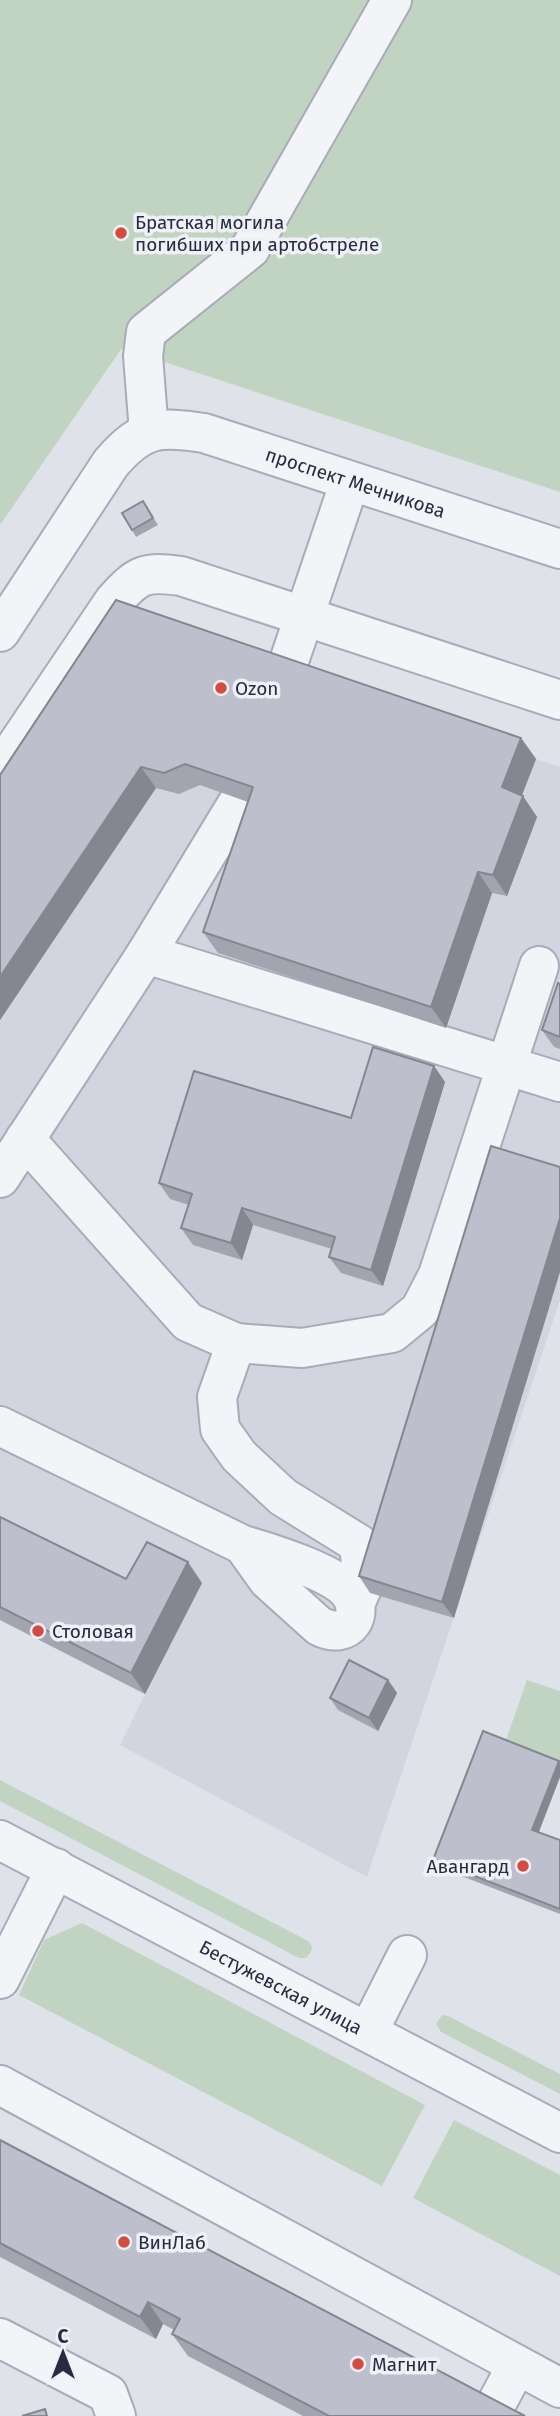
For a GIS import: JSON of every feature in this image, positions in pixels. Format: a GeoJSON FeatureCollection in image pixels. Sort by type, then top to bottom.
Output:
{"type":"FeatureCollection","features":[{"type":"Feature","properties":{"kind":"street"},"geometry":{"type":"LineString","coordinates":[[0,632],[111,463],[127,444],[149,432],[143,356],[146,332],[250,248],[392,0]]}},
{"type":"Feature","properties":{"kind":"street","name":"проспект Мечникова"},"geometry":{"type":"LineString","coordinates":[[149,432],[175,429],[204,433],[560,549]]}},
{"type":"Feature","properties":{"kind":"street"},"geometry":{"type":"LineString","coordinates":[[285,673],[350,481]]}},
{"type":"Feature","properties":{"kind":"street"},"geometry":{"type":"LineString","coordinates":[[0,769],[114,601],[133,580],[156,572],[181,576],[560,700]]}},
{"type":"Feature","properties":{"kind":"street"},"geometry":{"type":"LineString","coordinates":[[0,1178],[146,954],[240,799]]}},
{"type":"Feature","properties":{"kind":"street"},"geometry":{"type":"LineString","coordinates":[[146,954],[560,1083]]}},
{"type":"Feature","properties":{"kind":"street"},"geometry":{"type":"LineString","coordinates":[[25,1139],[188,1322],[236,1343],[302,1348],[392,1333],[420,1310],[438,1275],[539,966]]}},
{"type":"Feature","properties":{"kind":"street"},"geometry":{"type":"LineString","coordinates":[[0,1426],[243,1545],[282,1556],[341,1584],[350,1593],[355,1604],[363,1586],[359,1544],[282,1497],[239,1456],[220,1429],[217,1397],[236,1343]]}},
{"type":"Feature","properties":{"kind":"street","name":"Бестужевская улица"},"geometry":{"type":"LineString","coordinates":[[0,1840],[560,2133]]}},
{"type":"Feature","properties":{"kind":"street"},"geometry":{"type":"LineString","coordinates":[[0,1979],[56,1868]]}},
{"type":"Feature","properties":{"kind":"street"},"geometry":{"type":"LineString","coordinates":[[368,2032],[407,1955]]}},
{"type":"Feature","properties":{"kind":"street"},"geometry":{"type":"LineString","coordinates":[[0,2085],[560,2388]]}},
{"type":"Feature","properties":{"kind":"street"},"geometry":{"type":"LineString","coordinates":[[0,2338],[108,2394],[116,2416]]}},
{"type":"Feature","properties":{"kind":"street"},"geometry":{"type":"LineString","coordinates":[[492,2412],[517,2365]]}},
{"type":"Feature","properties":{"kind":"shaded area"},"geometry":{"type":"Polygon","coordinates":[[[131,621],[560,767],[560,1300],[367,1877],[120,1745],[145,1694],[0,1620],[0,818],[131,621]]]}},
{"type":"Feature","properties":{"kind":"green space"},"geometry":{"type":"Polygon","coordinates":[[[0,0],[560,0],[560,492],[122,348],[0,525],[0,0]]]}},
{"type":"Feature","properties":{"kind":"green space"},"geometry":{"type":"Polygon","coordinates":[[[527,1680],[560,1691],[560,1760],[506,1740],[527,1680]]]}},
{"type":"Feature","properties":{"kind":"green space"},"geometry":{"type":"Polygon","coordinates":[[[0,1780],[308,1941],[312,1946],[311,1952],[306,1958],[299,1958],[0,1801],[0,1780]]]}},
{"type":"Feature","properties":{"kind":"green space"},"geometry":{"type":"Polygon","coordinates":[[[82,1923],[425,2105],[382,2186],[19,1995],[44,1940],[82,1923]]]}},
{"type":"Feature","properties":{"kind":"green space"},"geometry":{"type":"Polygon","coordinates":[[[442,2015],[560,2074],[560,2094],[441,2032],[436,2024],[442,2015]]]}},
{"type":"Feature","properties":{"kind":"green space"},"geometry":{"type":"Polygon","coordinates":[[[454,2120],[560,2175],[560,2276],[413,2198],[454,2120]]]}},
{"type":"Feature","properties":{"kind":"building"},"geometry":{"type":"Polygon","coordinates":[[[143,501],[153,518],[132,530],[122,513],[143,501]]]}},
{"type":"Feature","properties":{"kind":"building"},"geometry":{"type":"Polygon","coordinates":[[[116,600],[521,738],[502,787],[523,796],[493,875],[478,872],[431,1007],[203,932],[253,787],[185,764],[164,773],[141,767],[0,977],[0,775],[116,600]]]}},
{"type":"Feature","properties":{"kind":"building"},"geometry":{"type":"Polygon","coordinates":[[[558,983],[560,984],[560,1037],[542,1030],[558,983]]]}},
{"type":"Feature","properties":{"kind":"building"},"geometry":{"type":"Polygon","coordinates":[[[373,1047],[434,1066],[371,1270],[329,1257],[335,1237],[242,1208],[231,1243],[181,1228],[192,1194],[159,1183],[194,1071],[351,1118],[373,1047]]]}},
{"type":"Feature","properties":{"kind":"building"},"geometry":{"type":"Polygon","coordinates":[[[491,1146],[560,1167],[560,1218],[442,1602],[359,1576],[491,1146]]]}},
{"type":"Feature","properties":{"kind":"building"},"geometry":{"type":"Polygon","coordinates":[[[0,1517],[126,1579],[147,1542],[188,1562],[131,1673],[0,1607],[0,1517]]]}},
{"type":"Feature","properties":{"kind":"building"},"geometry":{"type":"Polygon","coordinates":[[[349,1660],[388,1680],[369,1718],[330,1698],[349,1660]]]}},
{"type":"Feature","properties":{"kind":"building"},"geometry":{"type":"Polygon","coordinates":[[[483,1731],[559,1761],[532,1830],[560,1840],[560,1909],[433,1860],[483,1731]]]}},
{"type":"Feature","properties":{"kind":"building"},"geometry":{"type":"Polygon","coordinates":[[[0,2140],[525,2416],[329,2416],[172,2334],[180,2319],[148,2302],[140,2317],[0,2243],[0,2140]]]}},
{"type":"Feature","properties":{"kind":"building"},"geometry":{"type":"Polygon","coordinates":[[[45,2409],[47,2416],[22,2416],[45,2409]]]}},
{"type":"Feature","properties":{"kind":"place","name":"Братская могила погибших при артобстреле"},"geometry":{"type":"Point","coordinates":[121,233]}},
{"type":"Feature","properties":{"kind":"place","name":"Ozon"},"geometry":{"type":"Point","coordinates":[221,688]}},
{"type":"Feature","properties":{"kind":"place","name":"Столовая"},"geometry":{"type":"Point","coordinates":[38,1631]}},
{"type":"Feature","properties":{"kind":"place","name":"Авангард"},"geometry":{"type":"Point","coordinates":[523,1866]}},
{"type":"Feature","properties":{"kind":"place","name":"ВинЛаб"},"geometry":{"type":"Point","coordinates":[124,2242]}},
{"type":"Feature","properties":{"kind":"place","name":"Магнит"},"geometry":{"type":"Point","coordinates":[358,2364]}}]}
